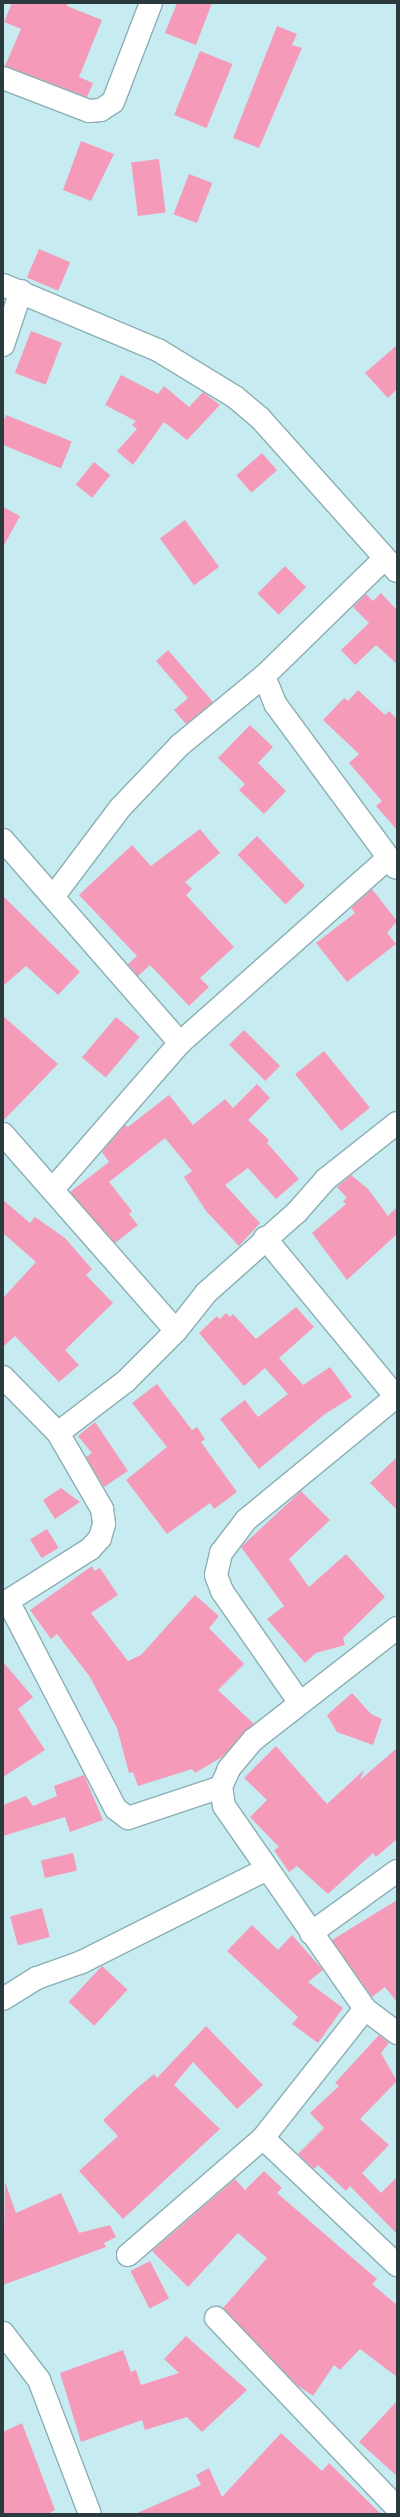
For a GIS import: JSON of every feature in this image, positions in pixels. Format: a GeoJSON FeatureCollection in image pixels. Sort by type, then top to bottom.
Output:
{"type":"FeatureCollection","features":[{"type":"Feature","properties":{"kind":"street"},"geometry":{"type":"LineString","coordinates":[[3,78],[88,111],[101,110],[112,102],[151,3]]}},
{"type":"Feature","properties":{"kind":"street"},"geometry":{"type":"LineString","coordinates":[[3,345],[12,288],[158,350],[235,397],[260,418],[391,565],[264,676],[180,745],[120,808],[53,897]]}},
{"type":"Feature","properties":{"kind":"street"},"geometry":{"type":"LineString","coordinates":[[53,1189],[180,1043],[392,864],[276,706],[264,676]]}},
{"type":"Feature","properties":{"kind":"street"},"geometry":{"type":"LineString","coordinates":[[3,840],[180,1043]]}},
{"type":"Feature","properties":{"kind":"street"},"geometry":{"type":"LineString","coordinates":[[58,1433],[126,1381],[176,1331],[206,1293],[265,1238],[297,1212],[326,1179],[397,1123]]}},
{"type":"Feature","properties":{"kind":"street"},"geometry":{"type":"LineString","coordinates":[[3,1134],[53,1189],[176,1331]]}},
{"type":"Feature","properties":{"kind":"street"},"geometry":{"type":"LineString","coordinates":[[265,1238],[397,1398],[246,1520],[221,1553],[216,1575],[222,1591],[300,1703]]}},
{"type":"Feature","properties":{"kind":"street"},"geometry":{"type":"LineString","coordinates":[[3,1377],[58,1433],[102,1509],[104,1524],[100,1538],[90,1549],[6,1603],[116,1810],[128,1818],[221,1787]]}},
{"type":"Feature","properties":{"kind":"street"},"geometry":{"type":"LineString","coordinates":[[397,1628],[254,1740],[229,1769],[221,1787],[224,1806],[365,2009],[397,2033]]}},
{"type":"Feature","properties":{"kind":"street"},"geometry":{"type":"LineString","coordinates":[[3,1999],[37,1978],[82,1962],[267,1869]]}},
{"type":"Feature","properties":{"kind":"street"},"geometry":{"type":"LineString","coordinates":[[311,1933],[397,1871]]}},
{"type":"Feature","properties":{"kind":"street"},"geometry":{"type":"LineString","coordinates":[[128,2255],[263,2138],[365,2009]]}},
{"type":"Feature","properties":{"kind":"street"},"geometry":{"type":"LineString","coordinates":[[263,2138],[397,2265]]}},
{"type":"Feature","properties":{"kind":"street"},"geometry":{"type":"LineString","coordinates":[[216,2318],[397,2508]]}},
{"type":"Feature","properties":{"kind":"street"},"geometry":{"type":"LineString","coordinates":[[3,2333],[39,2380],[90,2514]]}},
{"type":"Feature","properties":{"kind":"building"},"geometry":{"type":"Polygon","coordinates":[[[12,3],[68,3],[67,6],[102,20],[79,77],[93,83],[87,97],[5,66],[21,29],[4,22],[12,3]]]}},
{"type":"Feature","properties":{"kind":"building"},"geometry":{"type":"Polygon","coordinates":[[[177,3],[212,3],[196,45],[165,33],[177,3]]]}},
{"type":"Feature","properties":{"kind":"building"},"geometry":{"type":"Polygon","coordinates":[[[277,26],[297,34],[292,45],[302,48],[259,148],[233,138],[277,26]]]}},
{"type":"Feature","properties":{"kind":"building"},"geometry":{"type":"Polygon","coordinates":[[[200,51],[232,64],[207,128],[174,115],[200,51]]]}},
{"type":"Feature","properties":{"kind":"building"},"geometry":{"type":"Polygon","coordinates":[[[81,141],[114,154],[91,201],[63,190],[81,141]]]}},
{"type":"Feature","properties":{"kind":"building"},"geometry":{"type":"Polygon","coordinates":[[[159,159],[166,213],[138,216],[131,162],[159,159]]]}},
{"type":"Feature","properties":{"kind":"building"},"geometry":{"type":"Polygon","coordinates":[[[189,174],[212,183],[197,223],[174,214],[189,174]]]}},
{"type":"Feature","properties":{"kind":"building"},"geometry":{"type":"Polygon","coordinates":[[[39,249],[70,262],[58,291],[27,278],[39,249]]]}},
{"type":"Feature","properties":{"kind":"building"},"geometry":{"type":"Polygon","coordinates":[[[31,331],[62,343],[46,385],[15,373],[31,331]]]}},
{"type":"Feature","properties":{"kind":"building"},"geometry":{"type":"Polygon","coordinates":[[[397,345],[397,389],[388,398],[365,373],[397,345]]]}},
{"type":"Feature","properties":{"kind":"building"},"geometry":{"type":"Polygon","coordinates":[[[121,375],[158,394],[164,386],[189,407],[203,392],[220,405],[187,440],[164,422],[133,465],[117,451],[137,429],[132,425],[136,421],[105,405],[121,375]]]}},
{"type":"Feature","properties":{"kind":"building"},"geometry":{"type":"Polygon","coordinates":[[[6,415],[72,442],[61,468],[3,445],[3,422],[6,415]]]}},
{"type":"Feature","properties":{"kind":"building"},"geometry":{"type":"Polygon","coordinates":[[[262,453],[277,470],[251,493],[236,475],[262,453]]]}},
{"type":"Feature","properties":{"kind":"building"},"geometry":{"type":"Polygon","coordinates":[[[94,462],[110,475],[92,498],[76,485],[94,462]]]}},
{"type":"Feature","properties":{"kind":"building"},"geometry":{"type":"Polygon","coordinates":[[[3,507],[20,516],[3,547],[3,507]]]}},
{"type":"Feature","properties":{"kind":"building"},"geometry":{"type":"Polygon","coordinates":[[[185,520],[219,567],[194,585],[160,538],[185,520]]]}},
{"type":"Feature","properties":{"kind":"building"},"geometry":{"type":"Polygon","coordinates":[[[285,566],[306,587],[279,615],[257,594],[285,566]]]}},
{"type":"Feature","properties":{"kind":"building"},"geometry":{"type":"Polygon","coordinates":[[[381,593],[397,610],[397,664],[376,645],[355,665],[341,650],[369,623],[353,607],[366,594],[373,601],[381,593]]]}},
{"type":"Feature","properties":{"kind":"building"},"geometry":{"type":"Polygon","coordinates":[[[168,650],[213,702],[186,724],[174,710],[188,698],[156,661],[168,650]]]}},
{"type":"Feature","properties":{"kind":"building"},"geometry":{"type":"Polygon","coordinates":[[[358,690],[385,715],[389,711],[397,719],[397,830],[376,806],[382,801],[349,763],[359,754],[323,720],[344,698],[348,701],[358,690]]]}},
{"type":"Feature","properties":{"kind":"building"},"geometry":{"type":"Polygon","coordinates":[[[250,725],[273,747],[258,763],[286,791],[264,814],[239,790],[245,784],[218,758],[250,725]]]}},
{"type":"Feature","properties":{"kind":"building"},"geometry":{"type":"Polygon","coordinates":[[[200,829],[220,853],[185,882],[192,889],[186,895],[234,947],[200,978],[209,987],[189,1006],[150,965],[138,976],[128,964],[137,956],[79,895],[132,845],[151,866],[200,829]]]}},
{"type":"Feature","properties":{"kind":"building"},"geometry":{"type":"Polygon","coordinates":[[[257,836],[305,886],[286,904],[238,855],[257,836]]]}},
{"type":"Feature","properties":{"kind":"building"},"geometry":{"type":"Polygon","coordinates":[[[372,889],[397,921],[387,933],[396,944],[347,982],[316,943],[355,913],[351,908],[372,889]]]}},
{"type":"Feature","properties":{"kind":"building"},"geometry":{"type":"Polygon","coordinates":[[[3,896],[80,972],[58,995],[26,966],[3,986],[3,896]]]}},
{"type":"Feature","properties":{"kind":"building"},"geometry":{"type":"Polygon","coordinates":[[[3,1016],[58,1064],[3,1121],[3,1016]]]}},
{"type":"Feature","properties":{"kind":"building"},"geometry":{"type":"Polygon","coordinates":[[[116,1017],[140,1037],[106,1078],[82,1058],[116,1017]]]}},
{"type":"Feature","properties":{"kind":"building"},"geometry":{"type":"Polygon","coordinates":[[[244,1030],[280,1066],[265,1081],[229,1045],[244,1030]]]}},
{"type":"Feature","properties":{"kind":"building"},"geometry":{"type":"Polygon","coordinates":[[[324,1051],[370,1108],[341,1131],[295,1074],[324,1051]]]}},
{"type":"Feature","properties":{"kind":"building"},"geometry":{"type":"Polygon","coordinates":[[[257,1084],[270,1098],[248,1120],[269,1140],[267,1143],[299,1179],[276,1199],[248,1168],[225,1185],[260,1223],[239,1246],[206,1211],[184,1177],[192,1171],[165,1138],[109,1182],[132,1211],[129,1214],[138,1225],[115,1243],[70,1192],[109,1162],[102,1152],[125,1125],[128,1127],[169,1095],[193,1125],[225,1099],[233,1108],[257,1084]]]}},
{"type":"Feature","properties":{"kind":"building"},"geometry":{"type":"Polygon","coordinates":[[[351,1175],[368,1189],[388,1216],[397,1207],[397,1234],[347,1280],[312,1233],[346,1204],[343,1201],[347,1198],[337,1187],[351,1175]]]}},
{"type":"Feature","properties":{"kind":"building"},"geometry":{"type":"Polygon","coordinates":[[[3,1200],[30,1223],[35,1217],[65,1238],[92,1269],[86,1275],[113,1303],[65,1350],[79,1365],[59,1382],[15,1336],[3,1347],[3,1298],[36,1262],[3,1233],[3,1200]]]}},
{"type":"Feature","properties":{"kind":"building"},"geometry":{"type":"Polygon","coordinates":[[[296,1307],[314,1327],[279,1358],[303,1385],[330,1367],[352,1397],[325,1414],[259,1469],[220,1419],[245,1400],[258,1417],[288,1394],[265,1368],[244,1386],[199,1333],[217,1316],[220,1319],[226,1313],[230,1317],[233,1314],[256,1339],[296,1307]]]}},
{"type":"Feature","properties":{"kind":"building"},"geometry":{"type":"Polygon","coordinates":[[[157,1384],[192,1430],[197,1427],[205,1439],[201,1442],[237,1492],[214,1509],[210,1503],[167,1534],[126,1480],[167,1447],[132,1403],[157,1384]]]}},
{"type":"Feature","properties":{"kind":"building"},"geometry":{"type":"Polygon","coordinates":[[[95,1422],[128,1471],[104,1487],[86,1457],[92,1453],[78,1436],[95,1422]]]}},
{"type":"Feature","properties":{"kind":"building"},"geometry":{"type":"Polygon","coordinates":[[[397,1457],[397,1510],[370,1483],[397,1457]]]}},
{"type":"Feature","properties":{"kind":"building"},"geometry":{"type":"Polygon","coordinates":[[[61,1488],[80,1502],[55,1519],[43,1500],[61,1488]]]}},
{"type":"Feature","properties":{"kind":"building"},"geometry":{"type":"Polygon","coordinates":[[[301,1491],[330,1520],[289,1559],[309,1587],[346,1554],[385,1597],[343,1638],[345,1645],[316,1653],[305,1663],[267,1619],[284,1606],[241,1547],[301,1491]]]}},
{"type":"Feature","properties":{"kind":"building"},"geometry":{"type":"Polygon","coordinates":[[[47,1529],[59,1548],[42,1558],[30,1540],[47,1529]]]}},
{"type":"Feature","properties":{"kind":"building"},"geometry":{"type":"Polygon","coordinates":[[[92,1566],[94,1571],[100,1568],[118,1595],[91,1613],[128,1661],[141,1655],[195,1595],[219,1616],[209,1628],[244,1664],[218,1690],[254,1724],[222,1757],[195,1773],[192,1769],[138,1786],[133,1772],[129,1773],[117,1728],[90,1677],[57,1634],[51,1639],[30,1610],[92,1566]]]}},
{"type":"Feature","properties":{"kind":"building"},"geometry":{"type":"Polygon","coordinates":[[[3,1662],[33,1697],[18,1709],[45,1750],[3,1777],[3,1662]]]}},
{"type":"Feature","properties":{"kind":"building"},"geometry":{"type":"Polygon","coordinates":[[[352,1693],[371,1714],[382,1719],[373,1745],[337,1732],[327,1715],[352,1693]]]}},
{"type":"Feature","properties":{"kind":"building"},"geometry":{"type":"Polygon","coordinates":[[[276,1746],[327,1804],[364,1770],[360,1780],[397,1748],[397,1839],[376,1857],[373,1853],[328,1894],[297,1866],[289,1872],[274,1850],[279,1847],[250,1817],[267,1800],[244,1778],[276,1746]]]}},
{"type":"Feature","properties":{"kind":"building"},"geometry":{"type":"Polygon","coordinates":[[[84,1775],[103,1820],[70,1832],[65,1817],[3,1836],[3,1805],[26,1796],[33,1806],[57,1796],[54,1786],[84,1775]]]}},
{"type":"Feature","properties":{"kind":"building"},"geometry":{"type":"Polygon","coordinates":[[[73,1853],[77,1871],[45,1878],[41,1860],[73,1853]]]}},
{"type":"Feature","properties":{"kind":"building"},"geometry":{"type":"Polygon","coordinates":[[[397,1900],[397,2002],[385,1987],[372,1997],[332,1940],[397,1900]]]}},
{"type":"Feature","properties":{"kind":"building"},"geometry":{"type":"Polygon","coordinates":[[[42,1908],[50,1937],[18,1946],[10,1917],[42,1908]]]}},
{"type":"Feature","properties":{"kind":"building"},"geometry":{"type":"Polygon","coordinates":[[[252,1925],[278,1950],[292,1935],[323,1970],[308,1982],[343,2008],[318,2043],[292,2024],[298,2017],[227,1951],[252,1925]]]}},
{"type":"Feature","properties":{"kind":"building"},"geometry":{"type":"Polygon","coordinates":[[[102,1966],[128,1990],[94,2026],[69,2002],[102,1966]]]}},
{"type":"Feature","properties":{"kind":"building"},"geometry":{"type":"Polygon","coordinates":[[[206,2026],[263,2085],[237,2109],[193,2062],[174,2085],[220,2129],[123,2219],[79,2171],[118,2136],[103,2120],[154,2074],[157,2078],[206,2026]]]}},
{"type":"Feature","properties":{"kind":"building"},"geometry":{"type":"Polygon","coordinates":[[[379,2035],[389,2043],[381,2053],[397,2081],[360,2119],[389,2145],[362,2173],[381,2193],[397,2177],[397,2234],[350,2186],[346,2191],[318,2165],[314,2169],[298,2154],[324,2128],[310,2113],[339,2086],[335,2083],[379,2035]]]}},
{"type":"Feature","properties":{"kind":"building"},"geometry":{"type":"Polygon","coordinates":[[[264,2171],[282,2188],[277,2193],[377,2279],[372,2284],[397,2305],[397,2377],[360,2349],[340,2370],[334,2365],[313,2396],[297,2385],[223,2308],[267,2258],[238,2233],[188,2287],[152,2251],[235,2179],[245,2190],[264,2171]]]}},
{"type":"Feature","properties":{"kind":"building"},"geometry":{"type":"Polygon","coordinates":[[[5,2182],[16,2213],[61,2193],[79,2233],[110,2225],[116,2237],[104,2243],[106,2247],[3,2285],[5,2182]]]}},
{"type":"Feature","properties":{"kind":"building"},"geometry":{"type":"Polygon","coordinates":[[[150,2261],[169,2298],[149,2308],[130,2271],[150,2261]]]}},
{"type":"Feature","properties":{"kind":"building"},"geometry":{"type":"Polygon","coordinates":[[[186,2336],[247,2390],[202,2432],[187,2417],[145,2430],[142,2420],[81,2442],[60,2373],[123,2350],[131,2372],[136,2370],[141,2385],[179,2373],[164,2359],[186,2336]]]}},
{"type":"Feature","properties":{"kind":"building"},"geometry":{"type":"Polygon","coordinates":[[[397,2401],[397,2476],[359,2442],[397,2401]]]}},
{"type":"Feature","properties":{"kind":"building"},"geometry":{"type":"Polygon","coordinates":[[[22,2423],[55,2510],[48,2514],[3,2514],[3,2432],[22,2423]]]}},
{"type":"Feature","properties":{"kind":"building"},"geometry":{"type":"Polygon","coordinates":[[[281,2433],[322,2471],[329,2463],[381,2514],[135,2514],[201,2485],[196,2475],[209,2468],[222,2497],[281,2433]]]}}]}
